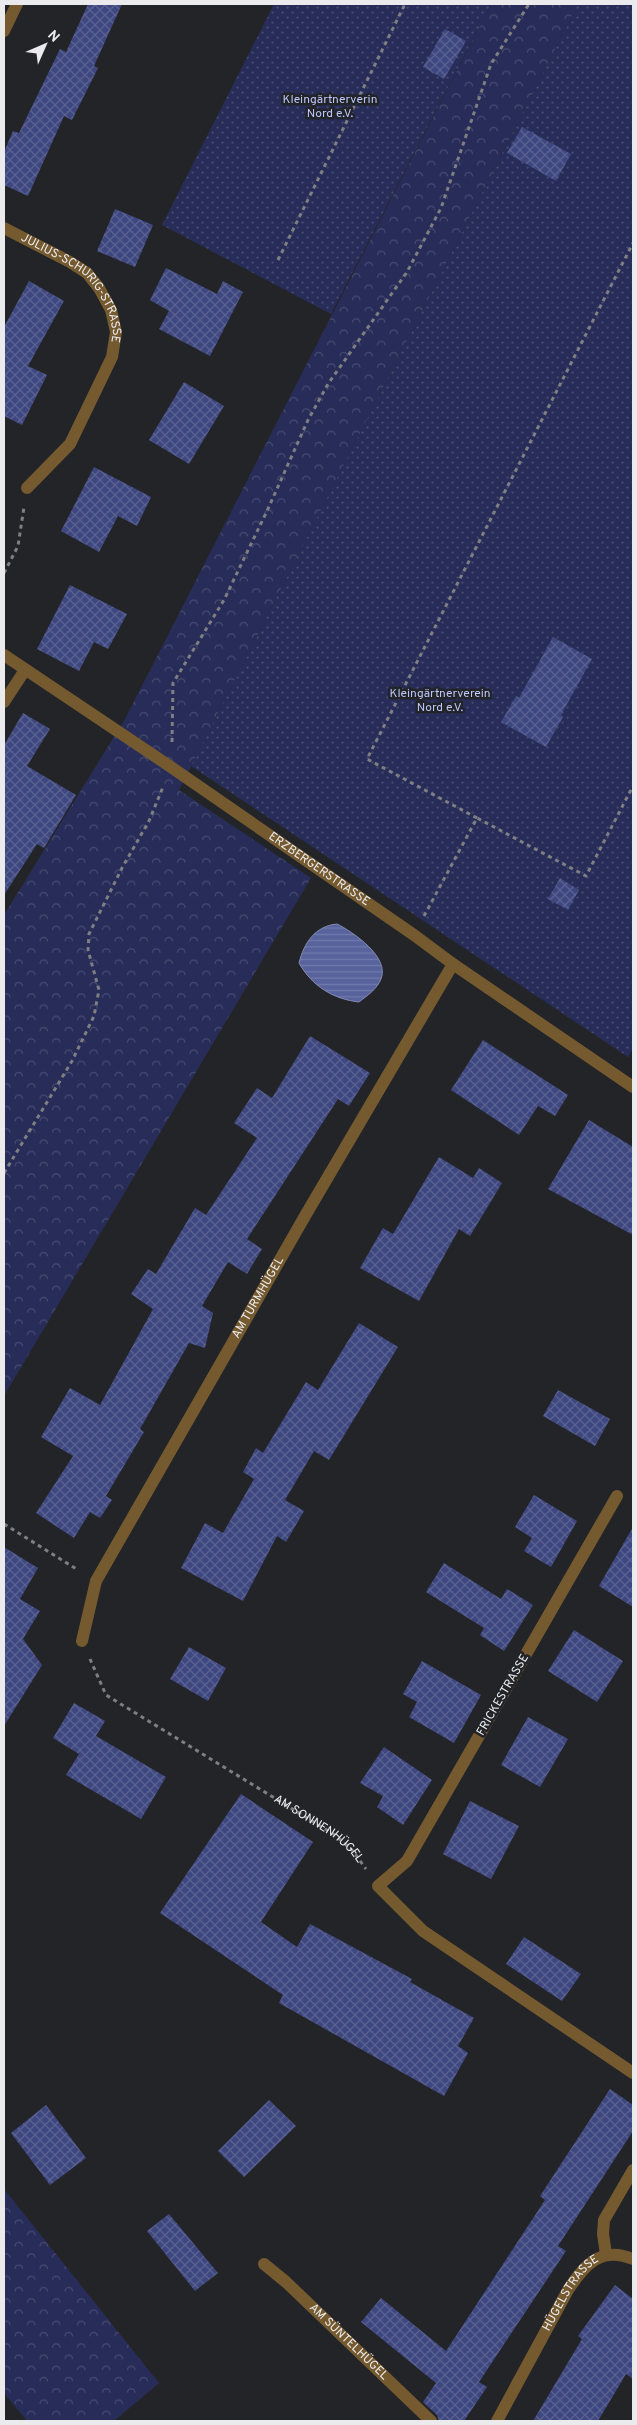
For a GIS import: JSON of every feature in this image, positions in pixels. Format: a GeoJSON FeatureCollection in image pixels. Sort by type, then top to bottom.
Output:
{"type":"FeatureCollection","features":[{"type":"Feature","properties":{"kind":"street"},"geometry":{"type":"LineString","coordinates":[[4,31],[18,4]]}},
{"type":"Feature","properties":{"kind":"street","name":"JULIUS-SCHURIG-STRASSE"},"geometry":{"type":"LineString","coordinates":[[4,228],[70,262],[87,274],[100,288],[111,310],[116,332],[112,357],[70,444],[27,488]]}},
{"type":"Feature","properties":{"kind":"street","name":"ERZBERGERSTRASSE"},"geometry":{"type":"LineString","coordinates":[[4,655],[168,765],[633,1088]]}},
{"type":"Feature","properties":{"kind":"street"},"geometry":{"type":"LineString","coordinates":[[4,702],[25,670]]}},
{"type":"Feature","properties":{"kind":"street","name":"AM TURMHÜGEL"},"geometry":{"type":"LineString","coordinates":[[82,1641],[96,1581],[305,1216],[453,964]]}},
{"type":"Feature","properties":{"kind":"street","name":"FRICKESTRASSE"},"geometry":{"type":"LineString","coordinates":[[378,1886],[407,1861],[617,1496]]}},
{"type":"Feature","properties":{"kind":"street"},"geometry":{"type":"LineString","coordinates":[[378,1886],[423,1931],[633,2073]]}},
{"type":"Feature","properties":{"kind":"street","name":"HÜGELSTRASSE"},"geometry":{"type":"LineString","coordinates":[[497,2421],[568,2290],[592,2260],[606,2254],[603,2234],[604,2220],[633,2170]]}},
{"type":"Feature","properties":{"kind":"street"},"geometry":{"type":"LineString","coordinates":[[606,2254],[624,2255],[633,2259]]}},
{"type":"Feature","properties":{"kind":"street","name":"AM SÜNTELHÜGEL"},"geometry":{"type":"LineString","coordinates":[[264,2264],[286,2282],[431,2421]]}},
{"type":"Feature","properties":{"kind":"path"},"geometry":{"type":"LineString","coordinates":[[278,260],[405,4]]}},
{"type":"Feature","properties":{"kind":"path"},"geometry":{"type":"LineString","coordinates":[[4,1173],[72,1060],[94,1016],[98,990],[88,950],[89,934],[113,884],[158,802],[168,765],[172,737],[173,683],[224,600],[308,420],[328,384],[407,272],[441,208],[491,64],[528,4]]}},
{"type":"Feature","properties":{"kind":"path"},"geometry":{"type":"LineString","coordinates":[[633,243],[367,759],[586,876],[633,786]]}},
{"type":"Feature","properties":{"kind":"path"},"geometry":{"type":"LineString","coordinates":[[4,573],[18,546],[27,488]]}},
{"type":"Feature","properties":{"kind":"path"},"geometry":{"type":"LineString","coordinates":[[414,935],[477,818]]}},
{"type":"Feature","properties":{"kind":"path"},"geometry":{"type":"LineString","coordinates":[[4,1524],[96,1581]]}},
{"type":"Feature","properties":{"kind":"path","name":"AM SONNENHÜGEL"},"geometry":{"type":"LineString","coordinates":[[82,1641],[106,1695],[335,1835],[353,1851],[378,1886]]}},
{"type":"Feature","properties":{"kind":"green space","name":"Kleingärtnerverin Nord e.V."},"geometry":{"type":"Polygon","coordinates":[[[274,4],[491,4],[331,314],[162,225],[274,4]]]}},
{"type":"Feature","properties":{"kind":"green space"},"geometry":{"type":"Polygon","coordinates":[[[491,4],[578,4],[179,790],[311,878],[4,1396],[4,915],[125,719],[491,4]]]}},
{"type":"Feature","properties":{"kind":"green space","name":"Kleingärtnerverein Nord e.V."},"geometry":{"type":"Polygon","coordinates":[[[578,4],[633,4],[633,1048],[628,1057],[191,766],[578,4]]]}},
{"type":"Feature","properties":{"kind":"green space"},"geometry":{"type":"Polygon","coordinates":[[[4,2189],[159,2383],[114,2421],[27,2421],[4,2393],[4,2189]]]}},
{"type":"Feature","properties":{"kind":"shaded area"},"geometry":{"type":"Polygon","coordinates":[[[337,924],[368,946],[380,962],[382,971],[379,983],[372,992],[359,1002],[340,998],[324,990],[310,978],[299,963],[307,942],[322,928],[337,924]]]}},
{"type":"Feature","properties":{"kind":"building"},"geometry":{"type":"Polygon","coordinates":[[[88,4],[122,4],[94,66],[98,68],[72,120],[64,116],[28,196],[4,185],[4,152],[13,131],[19,133],[60,49],[66,52],[88,4]]]}},
{"type":"Feature","properties":{"kind":"building"},"geometry":{"type":"Polygon","coordinates":[[[445,29],[466,41],[444,79],[423,67],[445,29]]]}},
{"type":"Feature","properties":{"kind":"building"},"geometry":{"type":"Polygon","coordinates":[[[522,127],[571,154],[556,181],[507,153],[522,127]]]}},
{"type":"Feature","properties":{"kind":"building"},"geometry":{"type":"Polygon","coordinates":[[[115,209],[153,225],[135,267],[97,251],[115,209]]]}},
{"type":"Feature","properties":{"kind":"building"},"geometry":{"type":"Polygon","coordinates":[[[166,268],[217,294],[223,281],[243,292],[210,356],[159,329],[169,311],[150,300],[166,268]]]}},
{"type":"Feature","properties":{"kind":"building"},"geometry":{"type":"Polygon","coordinates":[[[29,281],[64,301],[28,366],[47,375],[22,425],[4,416],[4,327],[29,281]]]}},
{"type":"Feature","properties":{"kind":"building"},"geometry":{"type":"Polygon","coordinates":[[[184,382],[224,406],[189,464],[149,440],[184,382]]]}},
{"type":"Feature","properties":{"kind":"building"},"geometry":{"type":"Polygon","coordinates":[[[94,467],[151,497],[137,526],[118,516],[99,552],[61,531],[94,467]]]}},
{"type":"Feature","properties":{"kind":"building"},"geometry":{"type":"Polygon","coordinates":[[[70,585],[127,614],[108,649],[94,642],[79,671],[37,649],[70,585]]]}},
{"type":"Feature","properties":{"kind":"building"},"geometry":{"type":"Polygon","coordinates":[[[553,637],[592,659],[561,715],[563,717],[546,747],[501,722],[516,696],[519,698],[553,637]]]}},
{"type":"Feature","properties":{"kind":"building"},"geometry":{"type":"Polygon","coordinates":[[[23,713],[50,729],[27,766],[76,795],[44,848],[37,844],[4,895],[4,745],[23,713]]]}},
{"type":"Feature","properties":{"kind":"building"},"geometry":{"type":"Polygon","coordinates":[[[560,878],[579,890],[568,910],[548,899],[560,878]]]}},
{"type":"Feature","properties":{"kind":"building"},"geometry":{"type":"Polygon","coordinates":[[[310,1036],[370,1073],[349,1106],[338,1099],[247,1239],[262,1249],[247,1274],[228,1262],[202,1306],[213,1313],[205,1348],[189,1343],[140,1429],[144,1432],[106,1496],[112,1500],[100,1518],[90,1512],[74,1538],[36,1513],[73,1456],[41,1437],[70,1388],[100,1405],[153,1309],[131,1294],[148,1269],[156,1274],[195,1208],[206,1215],[257,1138],[234,1123],[257,1088],[272,1098],[310,1036]]]}},
{"type":"Feature","properties":{"kind":"building"},"geometry":{"type":"Polygon","coordinates":[[[483,1040],[568,1095],[555,1116],[538,1106],[519,1135],[451,1090],[483,1040]]]}},
{"type":"Feature","properties":{"kind":"building"},"geometry":{"type":"Polygon","coordinates":[[[589,1120],[633,1147],[633,1235],[548,1189],[589,1120]]]}},
{"type":"Feature","properties":{"kind":"building"},"geometry":{"type":"Polygon","coordinates":[[[439,1157],[473,1178],[479,1168],[502,1183],[470,1236],[459,1229],[419,1301],[360,1268],[383,1228],[393,1234],[439,1157]]]}},
{"type":"Feature","properties":{"kind":"building"},"geometry":{"type":"Polygon","coordinates":[[[359,1323],[398,1347],[329,1460],[314,1451],[285,1500],[304,1511],[286,1542],[277,1536],[243,1601],[181,1568],[205,1523],[223,1533],[254,1479],[243,1472],[256,1448],[263,1453],[306,1382],[318,1390],[359,1323]]]}},
{"type":"Feature","properties":{"kind":"building"},"geometry":{"type":"Polygon","coordinates":[[[558,1390],[610,1419],[595,1446],[543,1416],[558,1390]]]}},
{"type":"Feature","properties":{"kind":"building"},"geometry":{"type":"Polygon","coordinates":[[[534,1495],[577,1521],[551,1567],[524,1551],[532,1538],[515,1527],[534,1495]]]}},
{"type":"Feature","properties":{"kind":"building"},"geometry":{"type":"Polygon","coordinates":[[[633,1527],[633,1607],[599,1586],[633,1527]]]}},
{"type":"Feature","properties":{"kind":"building"},"geometry":{"type":"Polygon","coordinates":[[[4,1547],[38,1568],[20,1599],[40,1611],[23,1639],[42,1665],[4,1726],[4,1547]]]}},
{"type":"Feature","properties":{"kind":"building"},"geometry":{"type":"Polygon","coordinates":[[[444,1563],[501,1599],[507,1589],[533,1605],[504,1651],[480,1635],[484,1628],[426,1592],[444,1563]]]}},
{"type":"Feature","properties":{"kind":"building"},"geometry":{"type":"Polygon","coordinates":[[[574,1630],[623,1661],[597,1702],[548,1671],[574,1630]]]}},
{"type":"Feature","properties":{"kind":"building"},"geometry":{"type":"Polygon","coordinates":[[[189,1647],[226,1668],[208,1701],[170,1679],[189,1647]]]}},
{"type":"Feature","properties":{"kind":"building"},"geometry":{"type":"Polygon","coordinates":[[[422,1661],[481,1695],[454,1743],[409,1717],[417,1702],[403,1694],[422,1661]]]}},
{"type":"Feature","properties":{"kind":"building"},"geometry":{"type":"Polygon","coordinates":[[[74,1703],[105,1721],[96,1736],[166,1777],[141,1819],[66,1775],[79,1754],[53,1738],[74,1703]]]}},
{"type":"Feature","properties":{"kind":"building"},"geometry":{"type":"Polygon","coordinates":[[[528,1717],[568,1739],[540,1787],[501,1765],[528,1717]]]}},
{"type":"Feature","properties":{"kind":"building"},"geometry":{"type":"Polygon","coordinates":[[[384,1747],[432,1780],[403,1825],[377,1807],[383,1796],[360,1783],[384,1747]]]}},
{"type":"Feature","properties":{"kind":"building"},"geometry":{"type":"Polygon","coordinates":[[[241,1794],[313,1842],[261,1922],[297,1947],[310,1924],[412,1979],[410,1982],[474,2018],[458,2046],[468,2053],[444,2096],[279,2003],[283,1995],[160,1913],[241,1794]]]}},
{"type":"Feature","properties":{"kind":"building"},"geometry":{"type":"Polygon","coordinates":[[[470,1801],[519,1826],[491,1879],[443,1854],[470,1801]]]}},
{"type":"Feature","properties":{"kind":"building"},"geometry":{"type":"Polygon","coordinates":[[[524,1937],[581,1974],[562,2001],[506,1964],[524,1937]]]}},
{"type":"Feature","properties":{"kind":"building"},"geometry":{"type":"Polygon","coordinates":[[[610,2089],[633,2105],[633,2131],[558,2246],[566,2251],[479,2382],[487,2387],[464,2421],[439,2421],[437,2415],[423,2402],[436,2383],[361,2322],[381,2298],[446,2351],[545,2200],[540,2196],[610,2089]]]}},
{"type":"Feature","properties":{"kind":"building"},"geometry":{"type":"Polygon","coordinates":[[[269,2100],[296,2126],[244,2177],[218,2151],[269,2100]]]}},
{"type":"Feature","properties":{"kind":"building"},"geometry":{"type":"Polygon","coordinates":[[[46,2105],[86,2158],[50,2185],[11,2133],[46,2105]]]}},
{"type":"Feature","properties":{"kind":"building"},"geometry":{"type":"Polygon","coordinates":[[[169,2214],[218,2273],[195,2291],[147,2231],[169,2214]]]}},
{"type":"Feature","properties":{"kind":"building"},"geometry":{"type":"Polygon","coordinates":[[[615,2285],[633,2299],[633,2379],[626,2374],[598,2421],[533,2421],[582,2339],[578,2336],[615,2285]]]}}]}
